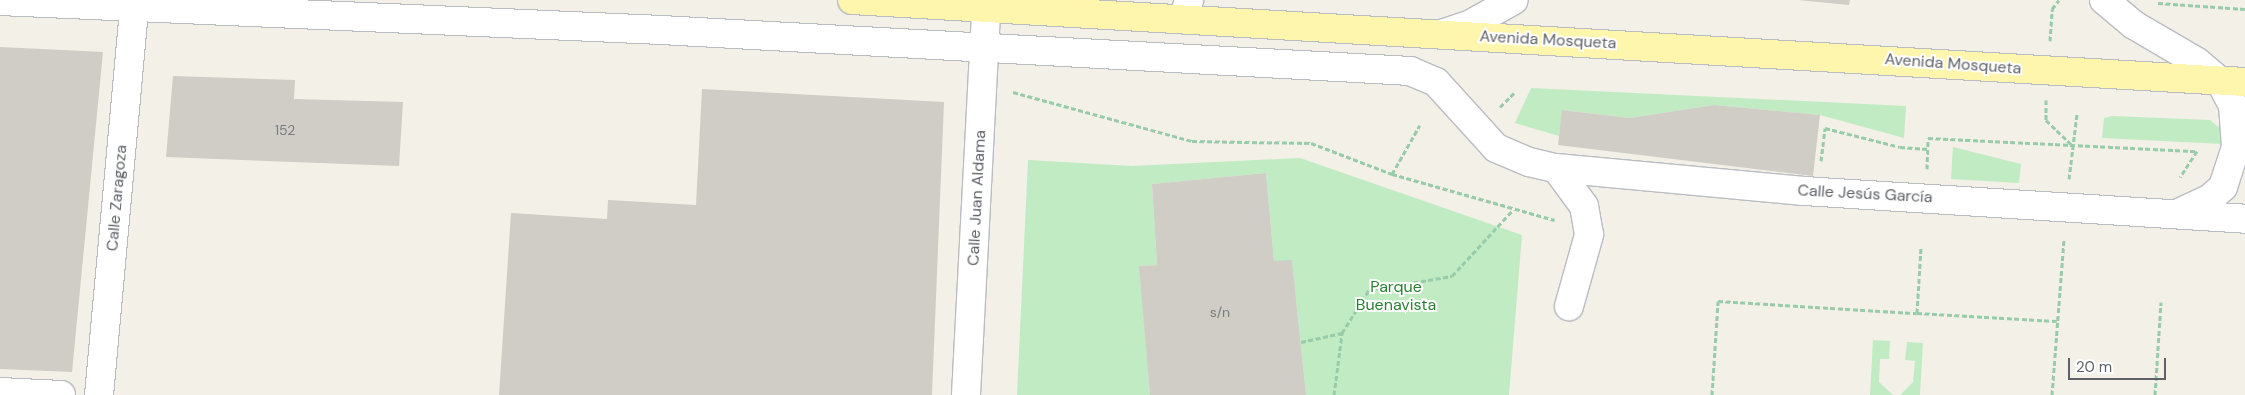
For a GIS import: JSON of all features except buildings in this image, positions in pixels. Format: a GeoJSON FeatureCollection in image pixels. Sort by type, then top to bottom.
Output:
{"type":"FeatureCollection","features":[{"type":"Feature","properties":{"kind":"main road","name":"Avenida Mosqueta"},"geometry":{"type":"LineString","coordinates":[[852,0],[1186,10],[1441,34],[2233,81]]}},
{"type":"Feature","properties":{"kind":"street"},"geometry":{"type":"LineString","coordinates":[[1441,34],[1469,25],[1514,0]]}},
{"type":"Feature","properties":{"kind":"street"},"geometry":{"type":"LineString","coordinates":[[2104,0],[2233,81]]}},
{"type":"Feature","properties":{"kind":"street","name":"Calle Jesús García"},"geometry":{"type":"LineString","coordinates":[[0,1],[135,4],[1410,71],[1436,82],[1496,148],[1529,162],[1556,168],[1804,191],[2245,219]]}},
{"type":"Feature","properties":{"kind":"street","name":"Calle Zaragoza"},"geometry":{"type":"LineString","coordinates":[[100,395],[135,4]]}},
{"type":"Feature","properties":{"kind":"street","name":"Calle Juan Aldama"},"geometry":{"type":"LineString","coordinates":[[966,395],[987,4]]}},
{"type":"Feature","properties":{"kind":"street","name":"Calle Jesús García"},"geometry":{"type":"LineString","coordinates":[[2175,215],[2210,199],[2223,187],[2233,167],[2237,122],[2233,81]]}},
{"type":"Feature","properties":{"kind":"street"},"geometry":{"type":"LineString","coordinates":[[1556,168],[1584,206],[1588,227],[1569,306]]}},
{"type":"Feature","properties":{"kind":"street"},"geometry":{"type":"LineString","coordinates":[[0,392],[61,395]]}},
{"type":"Feature","properties":{"kind":"path"},"geometry":{"type":"LineString","coordinates":[[2153,0],[2245,9]]}},
{"type":"Feature","properties":{"kind":"path"},"geometry":{"type":"LineString","coordinates":[[983,84],[1192,141],[1311,143],[1392,174],[1512,211],[1588,227]]}},
{"type":"Feature","properties":{"kind":"path"},"geometry":{"type":"LineString","coordinates":[[1500,107],[1515,92]]}},
{"type":"Feature","properties":{"kind":"path"},"geometry":{"type":"LineString","coordinates":[[2068,187],[2077,114]]}},
{"type":"Feature","properties":{"kind":"path"},"geometry":{"type":"LineString","coordinates":[[1392,174],[1420,125]]}},
{"type":"Feature","properties":{"kind":"path"},"geometry":{"type":"LineString","coordinates":[[1828,162],[1821,161],[1825,128],[1900,147],[1928,149]]}},
{"type":"Feature","properties":{"kind":"path"},"geometry":{"type":"LineString","coordinates":[[1926,177],[1928,138],[2197,151],[2176,183]]}},
{"type":"Feature","properties":{"kind":"path"},"geometry":{"type":"LineString","coordinates":[[1334,395],[1342,333],[1369,290],[1452,276],[1512,211]]}},
{"type":"Feature","properties":{"kind":"path"},"geometry":{"type":"LineString","coordinates":[[2052,395],[2064,236]]}},
{"type":"Feature","properties":{"kind":"path"},"geometry":{"type":"LineString","coordinates":[[1917,313],[1921,248]]}},
{"type":"Feature","properties":{"kind":"path"},"geometry":{"type":"LineString","coordinates":[[1712,395],[1718,301],[2057,321]]}},
{"type":"Feature","properties":{"kind":"path"},"geometry":{"type":"LineString","coordinates":[[2156,395],[2162,302]]}},
{"type":"Feature","properties":{"kind":"path"},"geometry":{"type":"LineString","coordinates":[[1301,342],[1342,333]]}},
{"type":"Feature","properties":{"kind":"green space"},"geometry":{"type":"Polygon","coordinates":[[[1531,88],[1906,106],[1904,138],[1820,115],[1714,105],[1630,118],[1563,110],[1559,136],[1515,123],[1531,88]]]}},
{"type":"Feature","properties":{"kind":"green space"},"geometry":{"type":"Polygon","coordinates":[[[2112,116],[2210,120],[2223,131],[2222,144],[2102,138],[2104,118],[2112,116]]]}},
{"type":"Feature","properties":{"kind":"green space"},"geometry":{"type":"Polygon","coordinates":[[[1953,147],[2021,164],[2019,183],[1951,179],[1953,147]]]}},
{"type":"Feature","properties":{"kind":"green space","name":"Parque Buenavista"},"geometry":{"type":"Polygon","coordinates":[[[1300,158],[1522,235],[1509,395],[1306,395],[1292,261],[1274,261],[1266,173],[1152,184],[1157,265],[1140,266],[1150,395],[1017,395],[1028,160],[1132,166],[1300,158]]]}},
{"type":"Feature","properties":{"kind":"green space"},"geometry":{"type":"Polygon","coordinates":[[[1873,340],[1890,341],[1889,359],[1880,359],[1879,382],[1893,395],[1870,395],[1873,340]]]}},
{"type":"Feature","properties":{"kind":"green space"},"geometry":{"type":"Polygon","coordinates":[[[1907,342],[1923,343],[1920,395],[1900,395],[1913,382],[1915,361],[1905,360],[1907,342]]]}}]}
